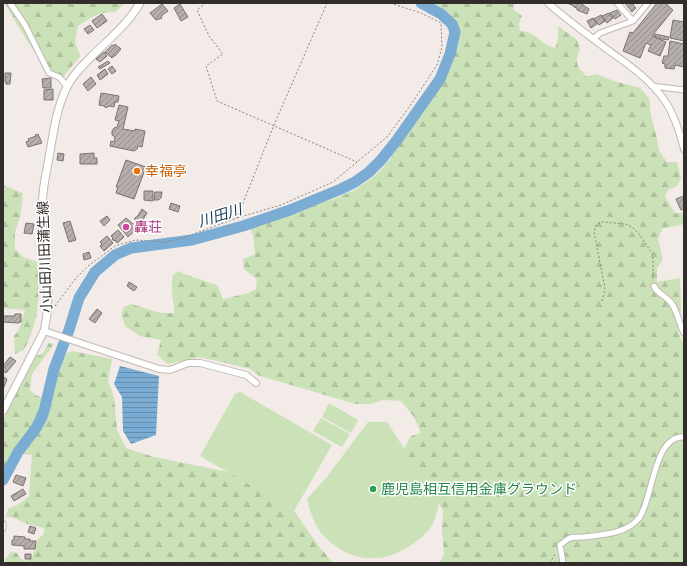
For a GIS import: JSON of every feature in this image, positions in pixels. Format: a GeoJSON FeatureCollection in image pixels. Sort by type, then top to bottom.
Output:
{"type":"FeatureCollection","features":[{"type":"Feature","properties":{"kind":"main road","name":"小山田川田蒲生線"},"geometry":{"type":"LineString","coordinates":[[3,411],[47,332],[49,294],[42,218],[42,201],[57,118],[67,86],[83,65],[130,18],[140,3]]}},
{"type":"Feature","properties":{"kind":"street"},"geometry":{"type":"LineString","coordinates":[[10,3],[25,25],[49,73],[59,77],[67,86]]}},
{"type":"Feature","properties":{"kind":"street"},"geometry":{"type":"LineString","coordinates":[[548,3],[592,39],[627,64],[652,86],[665,100],[677,125],[684,150]]}},
{"type":"Feature","properties":{"kind":"street"},"geometry":{"type":"LineString","coordinates":[[617,3],[633,21]]}},
{"type":"Feature","properties":{"kind":"street"},"geometry":{"type":"LineString","coordinates":[[592,39],[600,33],[633,21],[648,3]]}},
{"type":"Feature","properties":{"kind":"street"},"geometry":{"type":"LineString","coordinates":[[652,86],[684,90]]}},
{"type":"Feature","properties":{"kind":"street"},"geometry":{"type":"LineString","coordinates":[[654,286],[657,291],[672,304],[678,315],[684,333]]}},
{"type":"Feature","properties":{"kind":"street"},"geometry":{"type":"LineString","coordinates":[[47,332],[159,369],[170,370],[188,363],[200,363],[246,375],[256,383]]}},
{"type":"Feature","properties":{"kind":"street"},"geometry":{"type":"LineString","coordinates":[[563,563],[560,544],[572,538],[604,535],[623,530],[632,525],[640,517],[646,504],[662,453],[677,437],[684,437]]}},
{"type":"Feature","properties":{"kind":"path"},"geometry":{"type":"LineString","coordinates":[[206,3],[197,10],[209,36],[223,54],[206,66],[217,101],[357,162]]}},
{"type":"Feature","properties":{"kind":"path"},"geometry":{"type":"LineString","coordinates":[[237,218],[274,125],[327,3]]}},
{"type":"Feature","properties":{"kind":"path"},"geometry":{"type":"LineString","coordinates":[[47,316],[76,278],[88,266],[115,246],[135,240],[165,242],[180,239],[237,218],[281,205],[334,182],[387,137],[410,106],[437,65],[442,47],[441,23],[421,13],[390,3]]}},
{"type":"Feature","properties":{"kind":"path"},"geometry":{"type":"LineString","coordinates":[[602,301],[604,288],[594,232],[596,225],[604,222],[625,224],[632,227],[640,235],[653,255],[654,286]]}},
{"type":"Feature","properties":{"kind":"path"},"geometry":{"type":"LineString","coordinates":[[550,563],[560,544]]}},
{"type":"Feature","properties":{"kind":"green space"},"geometry":{"type":"Polygon","coordinates":[[[5,3],[125,3],[115,12],[100,14],[78,26],[75,41],[80,56],[60,81],[45,66],[26,39],[5,3]]]}},
{"type":"Feature","properties":{"kind":"green space"},"geometry":{"type":"Polygon","coordinates":[[[419,3],[514,3],[513,9],[522,16],[519,24],[520,31],[530,33],[546,44],[555,48],[558,40],[558,26],[577,40],[580,49],[577,62],[587,77],[597,74],[614,81],[640,88],[649,98],[651,116],[659,151],[667,162],[677,162],[681,178],[677,186],[668,190],[665,197],[675,213],[683,213],[684,224],[662,229],[658,239],[663,260],[657,268],[657,282],[680,278],[681,310],[678,329],[681,340],[684,342],[684,563],[439,563],[444,554],[442,528],[443,510],[404,449],[411,436],[421,433],[414,417],[401,401],[383,400],[370,404],[356,404],[260,376],[248,368],[199,357],[168,364],[157,355],[161,340],[140,336],[125,326],[121,314],[124,307],[131,304],[161,313],[174,313],[172,280],[173,275],[178,271],[217,285],[223,299],[249,293],[256,289],[257,279],[244,269],[243,259],[255,254],[253,235],[249,225],[334,199],[357,189],[378,173],[391,158],[405,121],[437,92],[451,67],[455,39],[450,21],[441,11],[419,3]]]}},
{"type":"Feature","properties":{"kind":"green space"},"geometry":{"type":"Polygon","coordinates":[[[3,184],[23,193],[20,217],[15,232],[15,249],[23,257],[37,262],[38,275],[38,307],[33,328],[24,350],[15,354],[14,336],[20,327],[25,310],[3,308],[3,184]]]}},
{"type":"Feature","properties":{"kind":"green space"},"geometry":{"type":"Polygon","coordinates":[[[49,343],[54,344],[32,374],[30,390],[35,395],[50,400],[47,376],[50,365],[54,359],[72,351],[112,359],[108,381],[114,397],[117,430],[126,448],[154,457],[228,472],[294,511],[318,545],[333,563],[9,563],[4,560],[11,552],[17,553],[20,558],[25,561],[32,558],[38,539],[44,534],[44,528],[27,524],[12,517],[6,517],[8,509],[19,504],[29,496],[32,455],[13,453],[3,472],[3,420],[29,366],[35,357],[43,353],[49,343]]]}},
{"type":"Feature","properties":{"kind":"green space"},"geometry":{"type":"Polygon","coordinates":[[[240,392],[332,445],[294,511],[200,456],[235,394],[240,392]]]}},
{"type":"Feature","properties":{"kind":"green space"},"geometry":{"type":"Polygon","coordinates":[[[329,403],[358,420],[351,433],[322,417],[329,403]]]}},
{"type":"Feature","properties":{"kind":"green space"},"geometry":{"type":"Polygon","coordinates":[[[321,418],[350,434],[342,447],[313,431],[321,418]]]}},
{"type":"Feature","properties":{"kind":"green space","name":"鹿児島相互信用金庫グラウンド"},"geometry":{"type":"Polygon","coordinates":[[[368,422],[387,422],[439,503],[433,523],[424,535],[402,550],[378,558],[355,556],[333,544],[317,527],[307,499],[326,478],[368,422]]]}},
{"type":"Feature","properties":{"kind":"water"},"geometry":{"type":"Polygon","coordinates":[[[120,366],[159,376],[156,435],[131,444],[123,431],[122,397],[114,384],[120,366]]]}},
{"type":"Feature","properties":{"kind":"building"},"geometry":{"type":"Polygon","coordinates":[[[567,3],[580,3],[589,9],[587,14],[577,10],[577,8],[567,3]]]}},
{"type":"Feature","properties":{"kind":"building"},"geometry":{"type":"Polygon","coordinates":[[[625,3],[634,3],[633,5],[636,8],[632,12],[625,3]]]}},
{"type":"Feature","properties":{"kind":"building"},"geometry":{"type":"Polygon","coordinates":[[[657,3],[665,3],[673,10],[652,36],[666,42],[660,56],[648,51],[651,45],[646,43],[640,58],[623,51],[630,32],[633,33],[657,3]]]}},
{"type":"Feature","properties":{"kind":"building"},"geometry":{"type":"Polygon","coordinates":[[[162,4],[168,11],[161,16],[162,18],[156,20],[150,13],[162,4]]]}},
{"type":"Feature","properties":{"kind":"building"},"geometry":{"type":"Polygon","coordinates":[[[180,4],[188,17],[181,21],[174,8],[180,4]]]}},
{"type":"Feature","properties":{"kind":"building"},"geometry":{"type":"Polygon","coordinates":[[[617,10],[621,15],[615,19],[610,13],[617,10]]]}},
{"type":"Feature","properties":{"kind":"building"},"geometry":{"type":"Polygon","coordinates":[[[609,13],[613,18],[607,23],[602,16],[609,13]]]}},
{"type":"Feature","properties":{"kind":"building"},"geometry":{"type":"Polygon","coordinates":[[[102,14],[107,21],[97,28],[92,21],[102,14]]]}},
{"type":"Feature","properties":{"kind":"building"},"geometry":{"type":"Polygon","coordinates":[[[601,15],[605,21],[599,25],[594,19],[601,15]]]}},
{"type":"Feature","properties":{"kind":"building"},"geometry":{"type":"Polygon","coordinates":[[[593,18],[597,24],[591,28],[587,21],[593,18]]]}},
{"type":"Feature","properties":{"kind":"building"},"geometry":{"type":"Polygon","coordinates":[[[673,20],[684,22],[684,41],[670,38],[673,20]]]}},
{"type":"Feature","properties":{"kind":"building"},"geometry":{"type":"Polygon","coordinates":[[[90,25],[94,30],[88,34],[84,29],[90,25]]]}},
{"type":"Feature","properties":{"kind":"building"},"geometry":{"type":"Polygon","coordinates":[[[655,34],[669,37],[668,40],[654,36],[655,34]]]}},
{"type":"Feature","properties":{"kind":"building"},"geometry":{"type":"Polygon","coordinates":[[[670,41],[684,44],[684,67],[675,65],[674,69],[665,68],[665,64],[662,63],[664,56],[668,56],[670,41]]]}},
{"type":"Feature","properties":{"kind":"building"},"geometry":{"type":"Polygon","coordinates":[[[115,44],[121,49],[112,58],[105,52],[115,44]]]}},
{"type":"Feature","properties":{"kind":"building"},"geometry":{"type":"Polygon","coordinates":[[[104,52],[107,56],[100,62],[96,59],[104,52]]]}},
{"type":"Feature","properties":{"kind":"building"},"geometry":{"type":"Polygon","coordinates":[[[108,61],[110,63],[100,69],[98,67],[108,61]]]}},
{"type":"Feature","properties":{"kind":"building"},"geometry":{"type":"Polygon","coordinates":[[[112,66],[116,71],[112,74],[108,69],[112,66]]]}},
{"type":"Feature","properties":{"kind":"building"},"geometry":{"type":"Polygon","coordinates":[[[105,69],[108,74],[100,80],[97,75],[105,69]]]}},
{"type":"Feature","properties":{"kind":"building"},"geometry":{"type":"Polygon","coordinates":[[[5,73],[11,73],[10,84],[6,84],[5,82],[5,73]]]}},
{"type":"Feature","properties":{"kind":"building"},"geometry":{"type":"Polygon","coordinates":[[[91,77],[96,84],[88,91],[83,84],[91,77]]]}},
{"type":"Feature","properties":{"kind":"building"},"geometry":{"type":"Polygon","coordinates":[[[51,78],[51,88],[43,88],[42,79],[51,78]]]}},
{"type":"Feature","properties":{"kind":"building"},"geometry":{"type":"Polygon","coordinates":[[[53,89],[53,100],[44,100],[44,90],[53,89]]]}},
{"type":"Feature","properties":{"kind":"building"},"geometry":{"type":"Polygon","coordinates":[[[101,93],[119,96],[118,102],[115,102],[114,107],[109,106],[106,108],[99,105],[101,93]]]}},
{"type":"Feature","properties":{"kind":"building"},"geometry":{"type":"Polygon","coordinates":[[[119,105],[128,107],[123,129],[145,131],[142,147],[138,146],[134,151],[110,146],[111,141],[114,142],[115,137],[112,135],[112,131],[117,127],[119,121],[115,120],[119,105]]]}},
{"type":"Feature","properties":{"kind":"building"},"geometry":{"type":"Polygon","coordinates":[[[38,134],[42,143],[28,147],[26,142],[29,141],[28,139],[38,134]]]}},
{"type":"Feature","properties":{"kind":"building"},"geometry":{"type":"Polygon","coordinates":[[[58,153],[64,154],[63,161],[57,160],[58,153]]]}},
{"type":"Feature","properties":{"kind":"building"},"geometry":{"type":"Polygon","coordinates":[[[94,153],[94,158],[97,158],[97,164],[80,164],[80,154],[94,153]]]}},
{"type":"Feature","properties":{"kind":"building"},"geometry":{"type":"Polygon","coordinates":[[[126,160],[146,167],[134,199],[116,193],[118,187],[116,187],[126,160]]]}},
{"type":"Feature","properties":{"kind":"building"},"geometry":{"type":"Polygon","coordinates":[[[144,191],[153,191],[153,201],[144,200],[144,191]]]}},
{"type":"Feature","properties":{"kind":"building"},"geometry":{"type":"Polygon","coordinates":[[[155,192],[162,192],[161,198],[158,200],[154,200],[155,192]]]}},
{"type":"Feature","properties":{"kind":"building"},"geometry":{"type":"Polygon","coordinates":[[[684,196],[684,209],[681,210],[676,199],[684,196]]]}},
{"type":"Feature","properties":{"kind":"building"},"geometry":{"type":"Polygon","coordinates":[[[171,203],[180,206],[178,212],[169,209],[171,203]]]}},
{"type":"Feature","properties":{"kind":"building"},"geometry":{"type":"Polygon","coordinates":[[[142,209],[147,213],[141,223],[134,219],[142,209]]]}},
{"type":"Feature","properties":{"kind":"building"},"geometry":{"type":"Polygon","coordinates":[[[107,216],[110,220],[104,226],[100,221],[107,216]]]}},
{"type":"Feature","properties":{"kind":"building"},"geometry":{"type":"Polygon","coordinates":[[[126,218],[138,228],[128,237],[118,225],[126,218]]]}},
{"type":"Feature","properties":{"kind":"building"},"geometry":{"type":"Polygon","coordinates":[[[70,221],[76,240],[69,242],[63,223],[70,221]]]}},
{"type":"Feature","properties":{"kind":"building"},"geometry":{"type":"Polygon","coordinates":[[[26,223],[34,224],[32,234],[24,233],[26,223]]]}},
{"type":"Feature","properties":{"kind":"building"},"geometry":{"type":"Polygon","coordinates":[[[118,230],[124,237],[117,243],[111,236],[118,230]]]}},
{"type":"Feature","properties":{"kind":"building"},"geometry":{"type":"Polygon","coordinates":[[[107,236],[113,243],[104,251],[100,246],[102,244],[100,242],[107,236]]]}},
{"type":"Feature","properties":{"kind":"building"},"geometry":{"type":"Polygon","coordinates":[[[89,252],[91,258],[84,260],[83,254],[89,252]]]}},
{"type":"Feature","properties":{"kind":"building"},"geometry":{"type":"Polygon","coordinates":[[[129,282],[137,287],[134,291],[127,286],[129,282]]]}},
{"type":"Feature","properties":{"kind":"building"},"geometry":{"type":"Polygon","coordinates":[[[97,309],[102,313],[95,323],[89,319],[97,309]]]}},
{"type":"Feature","properties":{"kind":"building"},"geometry":{"type":"Polygon","coordinates":[[[15,314],[21,314],[21,322],[3,322],[3,316],[15,316],[15,314]]]}},
{"type":"Feature","properties":{"kind":"building"},"geometry":{"type":"Polygon","coordinates":[[[10,357],[16,361],[6,373],[3,371],[3,366],[10,357]]]}},
{"type":"Feature","properties":{"kind":"building"},"geometry":{"type":"Polygon","coordinates":[[[3,377],[7,379],[4,387],[3,386],[3,377]]]}},
{"type":"Feature","properties":{"kind":"building"},"geometry":{"type":"Polygon","coordinates":[[[16,475],[26,478],[23,486],[13,482],[16,475]]]}},
{"type":"Feature","properties":{"kind":"building"},"geometry":{"type":"Polygon","coordinates":[[[23,489],[26,494],[14,501],[11,496],[23,489]]]}},
{"type":"Feature","properties":{"kind":"building"},"geometry":{"type":"Polygon","coordinates":[[[30,526],[36,528],[34,534],[28,532],[30,526]]]}},
{"type":"Feature","properties":{"kind":"building"},"geometry":{"type":"Polygon","coordinates":[[[14,536],[25,537],[25,539],[30,539],[30,541],[36,541],[35,549],[24,549],[24,546],[12,545],[14,536]]]}},
{"type":"Feature","properties":{"kind":"building"},"geometry":{"type":"Polygon","coordinates":[[[25,554],[31,554],[31,559],[25,559],[25,554]]]}},
{"type":"Feature","properties":{"kind":"waterway","name":"川田川"},"geometry":{"type":"LineString","coordinates":[[3,480],[18,452],[41,419],[54,369],[79,298],[95,272],[115,255],[131,248],[192,240],[243,226],[290,210],[355,182],[369,172],[381,160],[440,79],[450,54],[455,32],[452,24],[441,14],[421,3]]}},
{"type":"Feature","properties":{"kind":"place","name":"幸福亭"},"geometry":{"type":"Point","coordinates":[137,171]}},
{"type":"Feature","properties":{"kind":"place","name":"轟荘"},"geometry":{"type":"Point","coordinates":[126,227]}},
{"type":"Feature","properties":{"kind":"place","name":"鹿児島相互信用金庫グラウンド"},"geometry":{"type":"Point","coordinates":[373,489]}}]}
